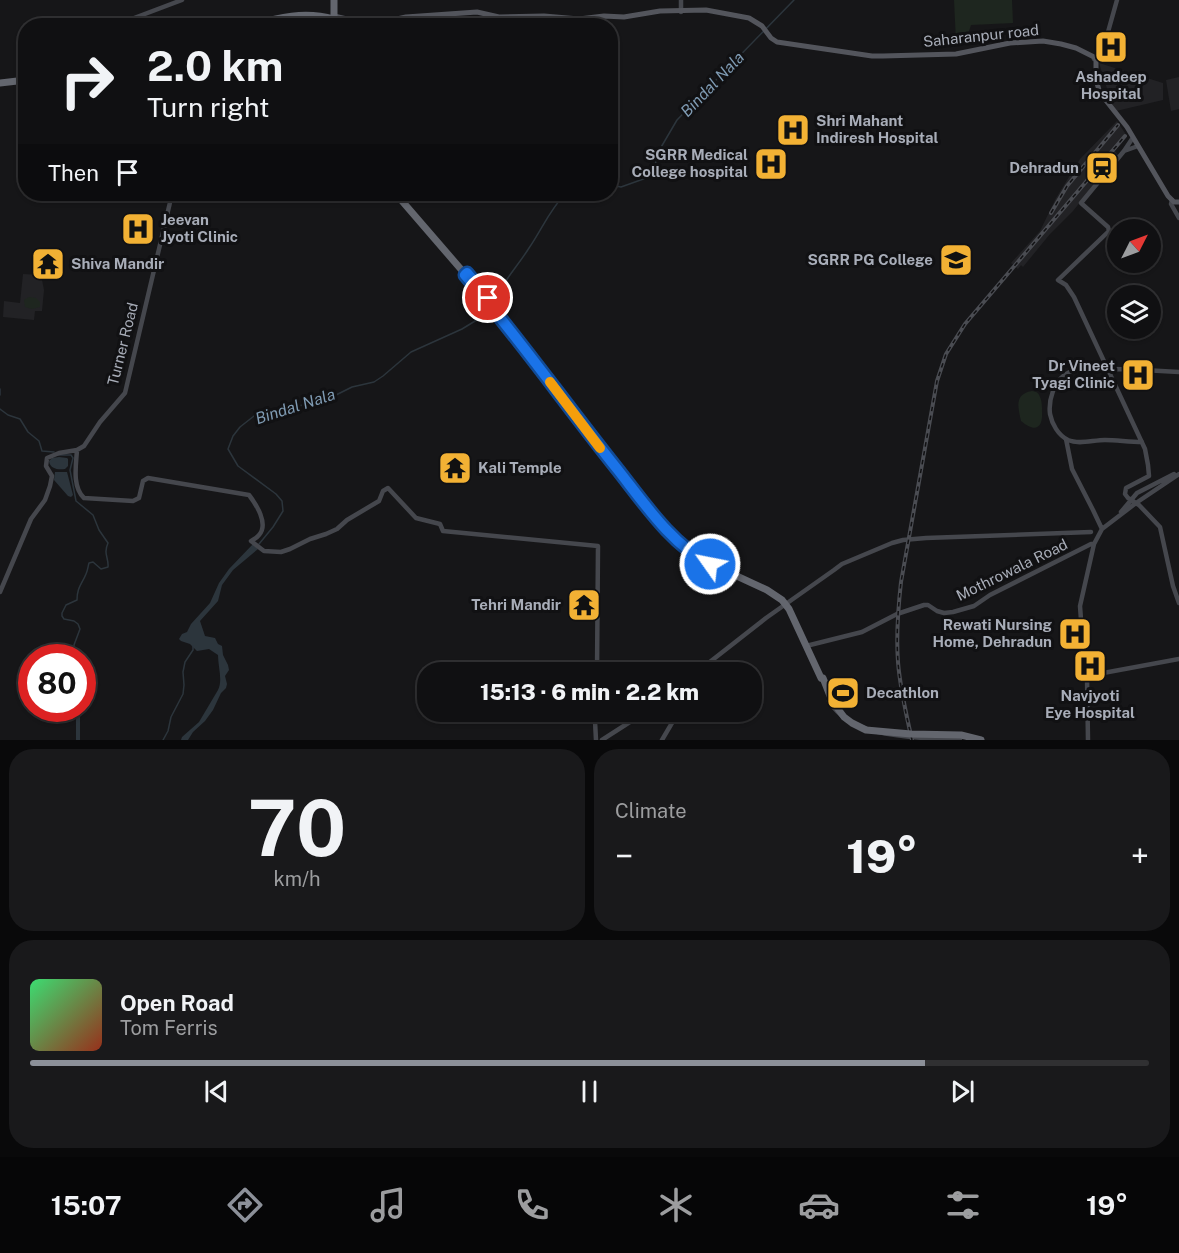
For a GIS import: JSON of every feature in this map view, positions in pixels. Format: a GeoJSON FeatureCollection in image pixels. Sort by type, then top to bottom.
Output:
{"type":"FeatureCollection","features":[{"type":"Feature","properties":{"kind":"highway"},"geometry":{"type":"LineString","coordinates":[[266,18],[280,14],[333,15],[334,0]]}},
{"type":"Feature","properties":{"kind":"highway"},"geometry":{"type":"LineString","coordinates":[[0,84],[18,82]]}},
{"type":"Feature","properties":{"kind":"highway"},"geometry":{"type":"LineString","coordinates":[[0,84],[18,83]]}},
{"type":"Feature","properties":{"kind":"highway"},"geometry":{"type":"LineString","coordinates":[[402,201],[489,301],[630,484],[672,534],[704,560],[766,588],[786,603],[821,677],[827,695],[835,710],[844,720],[868,733],[976,740]]}},
{"type":"Feature","properties":{"kind":"highway"},"geometry":{"type":"LineString","coordinates":[[807,646],[832,701],[844,717],[852,723],[866,730],[961,735],[983,740]]}},
{"type":"Feature","properties":{"kind":"main road"},"geometry":{"type":"LineString","coordinates":[[618,20],[682,7]]}},
{"type":"Feature","properties":{"kind":"main road","name":"Saharanpur road"},"geometry":{"type":"LineString","coordinates":[[682,7],[744,16],[777,42],[876,57],[956,54],[1010,43],[1043,41],[1076,48],[1095,59]]}},
{"type":"Feature","properties":{"kind":"main road"},"geometry":{"type":"LineString","coordinates":[[398,18],[477,12],[499,17],[567,18]]}},
{"type":"Feature","properties":{"kind":"main road"},"geometry":{"type":"LineString","coordinates":[[587,18],[624,17],[652,13]]}},
{"type":"Feature","properties":{"kind":"main road"},"geometry":{"type":"LineString","coordinates":[[333,15],[347,18]]}},
{"type":"Feature","properties":{"kind":"main road"},"geometry":{"type":"LineString","coordinates":[[333,15],[341,18]]}},
{"type":"Feature","properties":{"kind":"main road"},"geometry":{"type":"LineString","coordinates":[[424,18],[477,15],[494,18]]}},
{"type":"Feature","properties":{"kind":"main road"},"geometry":{"type":"LineString","coordinates":[[1095,59],[1096,80],[1100,93],[1175,203]]}},
{"type":"Feature","properties":{"kind":"main road"},"geometry":{"type":"LineString","coordinates":[[1114,113],[1127,127],[1137,148]]}},
{"type":"Feature","properties":{"kind":"street"},"geometry":{"type":"LineString","coordinates":[[134,18],[182,0]]}},
{"type":"Feature","properties":{"kind":"street"},"geometry":{"type":"LineString","coordinates":[[1095,59],[1100,55],[1117,0]]}},
{"type":"Feature","properties":{"kind":"street"},"geometry":{"type":"LineString","coordinates":[[1132,139],[1081,203],[1108,227],[1109,231],[1058,280],[1070,289],[1142,442],[1149,474],[1146,478],[1126,488],[1125,494],[1160,527],[1179,604]]}},
{"type":"Feature","properties":{"kind":"street"},"geometry":{"type":"LineString","coordinates":[[1124,151],[1137,148]]}},
{"type":"Feature","properties":{"kind":"street","name":"Turner Road"},"geometry":{"type":"LineString","coordinates":[[77,450],[84,446],[124,393],[170,201]]}},
{"type":"Feature","properties":{"kind":"street"},"geometry":{"type":"LineString","coordinates":[[1175,203],[1178,217]]}},
{"type":"Feature","properties":{"kind":"street"},"geometry":{"type":"LineString","coordinates":[[1102,529],[1072,470],[1066,439],[1056,428],[1050,410],[1051,396],[1058,381],[1064,375],[1077,369],[1179,372]]}},
{"type":"Feature","properties":{"kind":"street"},"geometry":{"type":"LineString","coordinates":[[1066,439],[1077,442],[1105,440],[1142,442]]}},
{"type":"Feature","properties":{"kind":"street"},"geometry":{"type":"LineString","coordinates":[[0,592],[31,519],[44,502],[50,486],[52,476],[47,468],[47,458],[77,450],[76,478],[81,496],[84,498],[133,501],[140,497],[143,481],[147,478],[249,495],[261,513],[263,526],[259,535],[252,539],[252,542],[265,551],[286,550],[331,532],[379,501],[383,491],[388,488],[416,518],[440,524],[443,531],[598,546],[597,662]]}},
{"type":"Feature","properties":{"kind":"street"},"geometry":{"type":"LineString","coordinates":[[709,662],[786,603],[842,564],[897,542],[926,538],[1080,532],[1086,534],[1102,529],[1118,517],[1135,502],[1139,492],[1179,473]]}},
{"type":"Feature","properties":{"kind":"street"},"geometry":{"type":"LineString","coordinates":[[1087,740],[1089,728],[1087,676],[1080,606],[1094,544],[1102,529]]}},
{"type":"Feature","properties":{"kind":"street","name":"Mothrowala Road"},"geometry":{"type":"LineString","coordinates":[[807,646],[862,632],[897,614],[924,604],[944,613],[974,606],[990,595],[1094,544]]}},
{"type":"Feature","properties":{"kind":"street"},"geometry":{"type":"LineString","coordinates":[[1087,676],[1179,660]]}},
{"type":"Feature","properties":{"kind":"street"},"geometry":{"type":"LineString","coordinates":[[821,677],[834,711],[845,723],[861,731],[891,738],[960,740]]}},
{"type":"Feature","properties":{"kind":"street"},"geometry":{"type":"LineString","coordinates":[[595,722],[596,740]]}},
{"type":"Feature","properties":{"kind":"street"},"geometry":{"type":"LineString","coordinates":[[602,740],[630,722]]}},
{"type":"Feature","properties":{"kind":"street"},"geometry":{"type":"LineString","coordinates":[[662,740],[674,722]]}},
{"type":"Feature","properties":{"kind":"shaded area"},"geometry":{"type":"Polygon","coordinates":[[[954,0],[1012,0],[1013,23],[971,25],[966,40],[956,42],[954,0]]]}},
{"type":"Feature","properties":{"kind":"shaded area"},"geometry":{"type":"Polygon","coordinates":[[[1099,63],[1163,83],[1163,100],[1116,111],[1113,108],[1099,63]]]}},
{"type":"Feature","properties":{"kind":"shaded area"},"geometry":{"type":"Polygon","coordinates":[[[1179,77],[1179,109],[1171,111],[1166,80],[1179,77]]]}},
{"type":"Feature","properties":{"kind":"shaded area"},"geometry":{"type":"Polygon","coordinates":[[[1117,121],[1127,136],[1115,151],[1118,155],[1073,211],[1050,234],[1023,267],[1021,265],[1018,269],[1011,263],[1040,231],[1056,198],[1080,159],[1117,121]]]}},
{"type":"Feature","properties":{"kind":"shaded area"},"geometry":{"type":"Polygon","coordinates":[[[23,274],[41,275],[44,290],[42,311],[35,311],[34,320],[3,317],[4,301],[20,303],[23,274]]]}},
{"type":"Feature","properties":{"kind":"shaded area"},"geometry":{"type":"Polygon","coordinates":[[[29,297],[36,298],[40,302],[40,307],[32,309],[25,307],[24,300],[29,297]]]}},
{"type":"Feature","properties":{"kind":"shaded area"},"geometry":{"type":"Polygon","coordinates":[[[1032,391],[1039,394],[1042,406],[1041,423],[1034,428],[1021,421],[1018,406],[1022,395],[1032,391]]]}},
{"type":"Feature","properties":{"kind":"shaded area"},"geometry":{"type":"Polygon","coordinates":[[[52,458],[68,459],[68,466],[65,469],[55,468],[50,464],[49,461],[52,458]]]}},
{"type":"Feature","properties":{"kind":"shaded area"},"geometry":{"type":"Polygon","coordinates":[[[55,472],[67,472],[73,495],[71,497],[54,480],[55,472]]]}},
{"type":"Feature","properties":{"kind":"shaded area"},"geometry":{"type":"Polygon","coordinates":[[[253,544],[258,549],[233,570],[222,585],[218,601],[200,621],[205,636],[215,638],[222,646],[229,670],[225,676],[226,688],[205,721],[188,740],[181,740],[199,722],[218,690],[220,678],[218,655],[209,649],[197,651],[190,644],[179,639],[210,603],[219,583],[229,569],[253,544]]]}},
{"type":"Feature","properties":{"kind":"waterway","name":"Bindal Nala"},"geometry":{"type":"LineString","coordinates":[[618,186],[652,174],[660,149],[677,120],[794,0]]}},
{"type":"Feature","properties":{"kind":"waterway","name":"Bindal Nala"},"geometry":{"type":"LineString","coordinates":[[494,303],[505,282],[559,201]]}},
{"type":"Feature","properties":{"kind":"waterway","name":"Bindal Nala"},"geometry":{"type":"LineString","coordinates":[[259,544],[283,511],[282,501],[238,466],[228,449],[233,436],[240,427],[254,416],[265,412],[281,411],[374,382],[411,352],[462,329],[490,310]]}},
{"type":"Feature","properties":{"kind":"waterway"},"geometry":{"type":"LineString","coordinates":[[0,389],[0,395]]}},
{"type":"Feature","properties":{"kind":"waterway"},"geometry":{"type":"LineString","coordinates":[[0,409],[20,419],[28,432],[39,441],[42,451],[54,452]]}},
{"type":"Feature","properties":{"kind":"waterway"},"geometry":{"type":"LineString","coordinates":[[57,455],[71,455],[73,458],[70,470],[76,501],[93,515],[108,543],[106,550],[108,567],[101,569],[93,562],[89,563],[77,600],[66,605],[62,613],[64,619],[74,621],[80,629],[74,644]]}},
{"type":"Feature","properties":{"kind":"waterway"},"geometry":{"type":"LineString","coordinates":[[163,740],[171,717],[183,694],[185,662],[193,646]]}},
{"type":"Feature","properties":{"kind":"waterway"},"geometry":{"type":"LineString","coordinates":[[78,722],[78,740]]}},
{"type":"Feature","properties":{"kind":"railway"},"geometry":{"type":"LineString","coordinates":[[1051,213],[1067,186],[1118,125]]}},
{"type":"Feature","properties":{"kind":"railway"},"geometry":{"type":"LineString","coordinates":[[912,740],[898,662],[899,602],[937,381],[946,354],[965,324],[1125,136]]}},
{"type":"Feature","properties":{"kind":"slow traffic"},"geometry":{"type":"LineString","coordinates":[[550,382],[600,448]]}},
{"type":"Feature","properties":{"kind":"place","name":"Ashadeep Hospital"},"geometry":{"type":"Point","coordinates":[1111,47]}},
{"type":"Feature","properties":{"kind":"place","name":"Shri Mahant Indiresh Hospital"},"geometry":{"type":"Point","coordinates":[793,130]}},
{"type":"Feature","properties":{"kind":"place","name":"SGRR Medical College hospital"},"geometry":{"type":"Point","coordinates":[771,164]}},
{"type":"Feature","properties":{"kind":"place","name":"Dehradun"},"geometry":{"type":"Point","coordinates":[1102,168]}},
{"type":"Feature","properties":{"kind":"place","name":"Jeevan Jyoti Clinic"},"geometry":{"type":"Point","coordinates":[138,229]}},
{"type":"Feature","properties":{"kind":"place","name":"SGRR PG College"},"geometry":{"type":"Point","coordinates":[956,260]}},
{"type":"Feature","properties":{"kind":"place","name":"Shiva Mandir"},"geometry":{"type":"Point","coordinates":[48,264]}},
{"type":"Feature","properties":{"kind":"place","name":"Dr Vineet Tyagi Clinic"},"geometry":{"type":"Point","coordinates":[1138,375]}},
{"type":"Feature","properties":{"kind":"place","name":"Kali Temple"},"geometry":{"type":"Point","coordinates":[455,468]}},
{"type":"Feature","properties":{"kind":"place","name":"Tehri Mandir"},"geometry":{"type":"Point","coordinates":[584,605]}},
{"type":"Feature","properties":{"kind":"place","name":"Rewati Nursing Home, Dehradun"},"geometry":{"type":"Point","coordinates":[1075,634]}},
{"type":"Feature","properties":{"kind":"place","name":"Navjyoti Eye Hospital"},"geometry":{"type":"Point","coordinates":[1090,666]}},
{"type":"Feature","properties":{"kind":"place","name":"Decathlon"},"geometry":{"type":"Point","coordinates":[843,693]}},
{"type":"Feature","properties":{"kind":"route"},"geometry":{"type":"LineString","coordinates":[[488,298],[467,273],[465,275],[531,357],[565,404],[664,527],[682,546],[710,564]]}}]}
